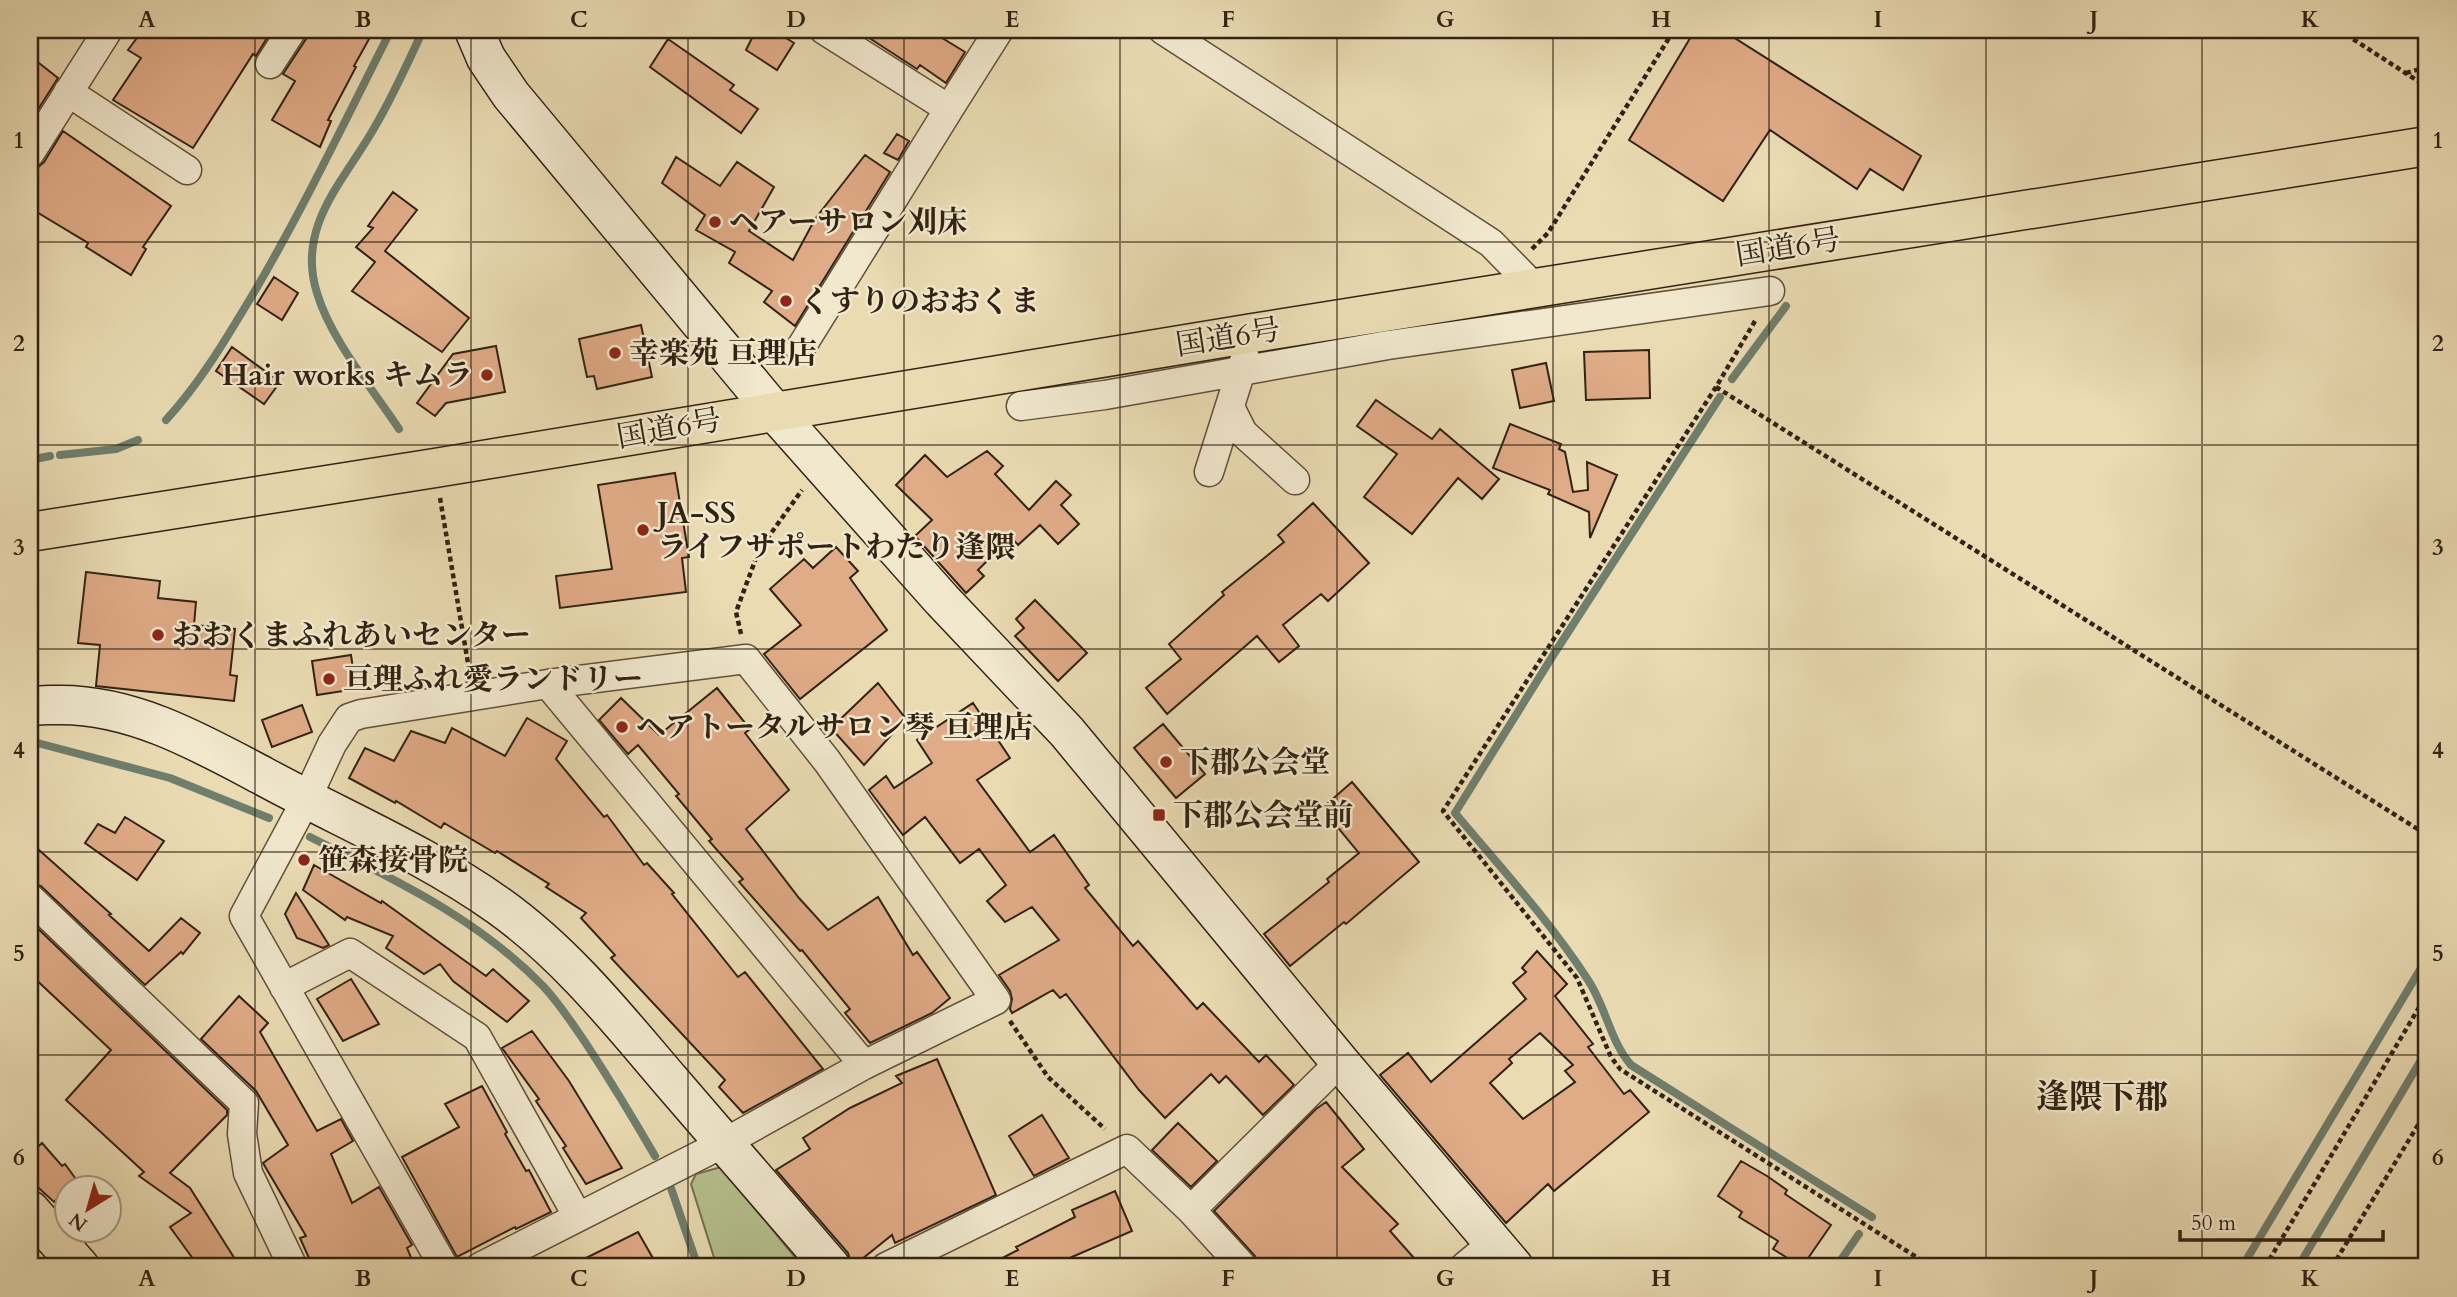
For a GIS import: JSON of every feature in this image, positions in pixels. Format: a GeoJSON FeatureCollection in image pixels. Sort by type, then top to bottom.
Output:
{"type":"FeatureCollection","features":[{"type":"Feature","properties":{"kind":"main road","name":"国道6号"},"geometry":{"type":"LineString","coordinates":[[30,532],[1253,333],[1525,276],[2427,146]]}},
{"type":"Feature","properties":{"kind":"main road"},"geometry":{"type":"LineString","coordinates":[[30,1210],[80,1267]]}},
{"type":"Feature","properties":{"kind":"street"},"geometry":{"type":"LineString","coordinates":[[30,153],[108,30]]}},
{"type":"Feature","properties":{"kind":"street"},"geometry":{"type":"LineString","coordinates":[[270,64],[292,30]]}},
{"type":"Feature","properties":{"kind":"street"},"geometry":{"type":"LineString","coordinates":[[474,30],[486,58],[512,95],[773,411],[942,600],[1068,732],[1340,1062],[1504,1255],[1464,1267]]}},
{"type":"Feature","properties":{"kind":"street"},"geometry":{"type":"LineString","coordinates":[[824,30],[949,109]]}},
{"type":"Feature","properties":{"kind":"street"},"geometry":{"type":"LineString","coordinates":[[800,349],[999,30]]}},
{"type":"Feature","properties":{"kind":"street"},"geometry":{"type":"LineString","coordinates":[[1163,30],[1491,243],[1525,276]]}},
{"type":"Feature","properties":{"kind":"street"},"geometry":{"type":"LineString","coordinates":[[68,92],[187,170]]}},
{"type":"Feature","properties":{"kind":"street"},"geometry":{"type":"LineString","coordinates":[[1021,406],[1105,395],[1388,345],[1770,291]]}},
{"type":"Feature","properties":{"kind":"street"},"geometry":{"type":"LineString","coordinates":[[1209,472],[1253,333]]}},
{"type":"Feature","properties":{"kind":"street"},"geometry":{"type":"LineString","coordinates":[[1230,407],[1242,433],[1295,480]]}},
{"type":"Feature","properties":{"kind":"street"},"geometry":{"type":"LineString","coordinates":[[444,1267],[244,916],[306,800],[332,744],[349,718],[548,684],[747,659],[827,761],[996,1000],[864,1065],[724,1143],[480,1267]]}},
{"type":"Feature","properties":{"kind":"street"},"geometry":{"type":"LineString","coordinates":[[548,684],[864,1065]]}},
{"type":"Feature","properties":{"kind":"street"},"geometry":{"type":"LineString","coordinates":[[30,707],[73,705],[114,712],[164,727],[215,750],[306,800],[429,862],[501,907],[559,956],[615,1015],[831,1267]]}},
{"type":"Feature","properties":{"kind":"street"},"geometry":{"type":"LineString","coordinates":[[30,898],[244,1103],[242,1134],[247,1174],[293,1267]]}},
{"type":"Feature","properties":{"kind":"street"},"geometry":{"type":"LineString","coordinates":[[284,987],[350,953],[477,1037],[579,1217]]}},
{"type":"Feature","properties":{"kind":"street"},"geometry":{"type":"LineString","coordinates":[[1191,1210],[1340,1062]]}},
{"type":"Feature","properties":{"kind":"street"},"geometry":{"type":"LineString","coordinates":[[886,1267],[1127,1149],[1191,1210],[1243,1267]]}},
{"type":"Feature","properties":{"kind":"path"},"geometry":{"type":"LineString","coordinates":[[1525,276],[1548,233],[1674,30]]}},
{"type":"Feature","properties":{"kind":"path"},"geometry":{"type":"LineString","coordinates":[[2339,30],[2427,87]]}},
{"type":"Feature","properties":{"kind":"path"},"geometry":{"type":"LineString","coordinates":[[2406,73],[2427,67]]}},
{"type":"Feature","properties":{"kind":"path"},"geometry":{"type":"LineString","coordinates":[[1770,291],[1716,387],[1443,811],[1577,978],[1611,1057],[1620,1069],[1932,1267]]}},
{"type":"Feature","properties":{"kind":"path"},"geometry":{"type":"LineString","coordinates":[[1716,387],[2427,835]]}},
{"type":"Feature","properties":{"kind":"path"},"geometry":{"type":"LineString","coordinates":[[747,659],[736,612],[759,550],[804,487]]}},
{"type":"Feature","properties":{"kind":"path"},"geometry":{"type":"LineString","coordinates":[[440,497],[474,696]]}},
{"type":"Feature","properties":{"kind":"path"},"geometry":{"type":"LineString","coordinates":[[2265,1267],[2427,993]]}},
{"type":"Feature","properties":{"kind":"path"},"geometry":{"type":"LineString","coordinates":[[996,1000],[1048,1077],[1127,1149]]}},
{"type":"Feature","properties":{"kind":"path"},"geometry":{"type":"LineString","coordinates":[[2332,1267],[2427,1110]]}},
{"type":"Feature","properties":{"kind":"green space"},"geometry":{"type":"Polygon","coordinates":[[[721,1167],[803,1267],[717,1267],[691,1184],[696,1174],[721,1167]]]}},
{"type":"Feature","properties":{"kind":"building"},"geometry":{"type":"Polygon","coordinates":[[[143,30],[272,30],[256,56],[253,54],[193,148],[113,100],[141,58],[128,50],[143,30]]]}},
{"type":"Feature","properties":{"kind":"building"},"geometry":{"type":"Polygon","coordinates":[[[308,30],[374,30],[328,120],[331,121],[320,147],[272,120],[295,81],[283,74],[306,39],[308,30]]]}},
{"type":"Feature","properties":{"kind":"building"},"geometry":{"type":"Polygon","coordinates":[[[756,30],[773,30],[794,43],[777,70],[746,50],[756,30]]]}},
{"type":"Feature","properties":{"kind":"building"},"geometry":{"type":"Polygon","coordinates":[[[857,30],[929,30],[965,52],[946,83],[920,65],[917,69],[857,30]]]}},
{"type":"Feature","properties":{"kind":"building"},"geometry":{"type":"Polygon","coordinates":[[[1695,30],[1722,30],[1921,156],[1903,190],[1870,169],[1857,189],[1770,130],[1723,201],[1629,140],[1695,30]]]}},
{"type":"Feature","properties":{"kind":"building"},"geometry":{"type":"Polygon","coordinates":[[[668,39],[734,85],[730,90],[758,109],[741,133],[650,67],[668,39]]]}},
{"type":"Feature","properties":{"kind":"building"},"geometry":{"type":"Polygon","coordinates":[[[30,56],[58,78],[30,122],[30,56]]]}},
{"type":"Feature","properties":{"kind":"building"},"geometry":{"type":"Polygon","coordinates":[[[63,131],[171,206],[143,247],[146,249],[131,275],[86,247],[88,243],[30,208],[30,170],[44,162],[63,131]]]}},
{"type":"Feature","properties":{"kind":"building"},"geometry":{"type":"Polygon","coordinates":[[[897,134],[909,141],[898,160],[884,153],[897,134]]]}},
{"type":"Feature","properties":{"kind":"building"},"geometry":{"type":"Polygon","coordinates":[[[865,155],[890,172],[795,326],[764,302],[772,291],[729,263],[735,252],[696,230],[705,215],[662,183],[676,157],[720,186],[737,162],[774,187],[749,231],[793,260],[815,219],[865,155]]]}},
{"type":"Feature","properties":{"kind":"building"},"geometry":{"type":"Polygon","coordinates":[[[393,192],[417,210],[385,251],[469,318],[442,352],[352,291],[375,262],[356,247],[373,228],[368,226],[393,192]]]}},
{"type":"Feature","properties":{"kind":"building"},"geometry":{"type":"Polygon","coordinates":[[[274,277],[298,293],[282,320],[257,304],[274,277]]]}},
{"type":"Feature","properties":{"kind":"building"},"geometry":{"type":"Polygon","coordinates":[[[641,325],[652,377],[597,389],[594,376],[587,377],[579,339],[641,325]]]}},
{"type":"Feature","properties":{"kind":"building"},"geometry":{"type":"Polygon","coordinates":[[[496,346],[505,392],[446,403],[435,416],[417,403],[453,354],[496,346]]]}},
{"type":"Feature","properties":{"kind":"building"},"geometry":{"type":"Polygon","coordinates":[[[232,347],[280,382],[264,404],[216,371],[232,347]]]}},
{"type":"Feature","properties":{"kind":"building"},"geometry":{"type":"Polygon","coordinates":[[[1649,350],[1650,398],[1586,400],[1584,352],[1649,350]]]}},
{"type":"Feature","properties":{"kind":"building"},"geometry":{"type":"Polygon","coordinates":[[[1546,363],[1554,401],[1520,408],[1512,370],[1546,363]]]}},
{"type":"Feature","properties":{"kind":"building"},"geometry":{"type":"Polygon","coordinates":[[[1376,400],[1432,439],[1440,429],[1499,479],[1482,499],[1458,478],[1412,534],[1364,497],[1397,454],[1357,426],[1376,400]]]}},
{"type":"Feature","properties":{"kind":"building"},"geometry":{"type":"Polygon","coordinates":[[[1510,424],[1561,444],[1559,449],[1565,452],[1573,492],[1588,490],[1587,462],[1617,475],[1590,538],[1589,512],[1548,494],[1550,490],[1493,468],[1510,424]]]}},
{"type":"Feature","properties":{"kind":"building"},"geometry":{"type":"Polygon","coordinates":[[[987,451],[1003,466],[995,474],[1029,510],[1056,481],[1071,495],[1061,505],[1079,524],[1058,544],[1040,525],[1018,545],[1011,537],[978,570],[984,576],[966,593],[915,536],[932,520],[896,485],[925,455],[947,477],[987,451]]]}},
{"type":"Feature","properties":{"kind":"building"},"geometry":{"type":"Polygon","coordinates":[[[675,473],[689,557],[682,558],[686,592],[560,608],[556,576],[612,569],[598,485],[675,473]]]}},
{"type":"Feature","properties":{"kind":"building"},"geometry":{"type":"Polygon","coordinates":[[[1313,503],[1369,563],[1328,601],[1321,594],[1283,625],[1299,646],[1279,662],[1257,636],[1167,714],[1146,688],[1181,659],[1169,644],[1224,595],[1222,592],[1284,542],[1278,535],[1313,503]]]}},
{"type":"Feature","properties":{"kind":"building"},"geometry":{"type":"Polygon","coordinates":[[[836,547],[858,571],[850,578],[887,630],[800,699],[764,654],[801,625],[770,589],[804,559],[813,568],[836,547]]]}},
{"type":"Feature","properties":{"kind":"building"},"geometry":{"type":"Polygon","coordinates":[[[86,572],[160,581],[158,598],[196,602],[194,625],[235,629],[230,675],[237,676],[234,701],[96,686],[100,645],[78,643],[86,572]]]}},
{"type":"Feature","properties":{"kind":"building"},"geometry":{"type":"Polygon","coordinates":[[[1035,600],[1087,653],[1058,681],[1015,636],[1024,628],[1016,619],[1035,600]]]}},
{"type":"Feature","properties":{"kind":"building"},"geometry":{"type":"Polygon","coordinates":[[[351,655],[356,689],[317,695],[312,661],[351,655]]]}},
{"type":"Feature","properties":{"kind":"building"},"geometry":{"type":"Polygon","coordinates":[[[878,683],[906,719],[864,765],[831,728],[878,683]]]}},
{"type":"Feature","properties":{"kind":"building"},"geometry":{"type":"Polygon","coordinates":[[[717,688],[750,729],[745,733],[789,790],[746,829],[799,898],[828,930],[878,897],[913,955],[917,952],[950,998],[932,1013],[870,1043],[845,1013],[850,1009],[802,950],[800,951],[739,882],[743,879],[709,841],[712,839],[676,796],[679,794],[638,745],[628,754],[599,720],[621,698],[659,735],[717,688]]]}},
{"type":"Feature","properties":{"kind":"building"},"geometry":{"type":"Polygon","coordinates":[[[973,703],[1010,758],[977,780],[1030,852],[1054,835],[1089,885],[1085,888],[1133,946],[1138,941],[1197,1009],[1203,1003],[1259,1062],[1266,1055],[1294,1085],[1263,1115],[1226,1076],[1219,1083],[1211,1074],[1165,1118],[1139,1090],[1066,994],[1060,998],[1053,990],[1012,1013],[1010,991],[999,975],[1059,940],[1032,907],[1005,922],[987,901],[1006,885],[979,849],[960,863],[925,817],[903,835],[869,790],[886,776],[894,788],[932,763],[917,740],[973,703]]]}},
{"type":"Feature","properties":{"kind":"building"},"geometry":{"type":"Polygon","coordinates":[[[302,705],[312,732],[272,747],[262,720],[302,705]]]}},
{"type":"Feature","properties":{"kind":"building"},"geometry":{"type":"Polygon","coordinates":[[[527,718],[567,741],[556,759],[604,817],[607,815],[644,865],[647,863],[674,893],[672,894],[738,977],[745,972],[823,1069],[743,1113],[719,1087],[725,1080],[611,958],[615,955],[581,918],[586,913],[546,887],[549,884],[497,851],[495,853],[444,823],[441,828],[396,801],[395,803],[349,778],[365,748],[394,761],[411,731],[445,743],[452,728],[505,756],[527,718]]]}},
{"type":"Feature","properties":{"kind":"building"},"geometry":{"type":"Polygon","coordinates":[[[1163,724],[1205,774],[1176,798],[1134,748],[1163,724]]]}},
{"type":"Feature","properties":{"kind":"building"},"geometry":{"type":"Polygon","coordinates":[[[1352,782],[1419,862],[1346,924],[1344,922],[1290,966],[1264,934],[1329,882],[1327,879],[1359,853],[1334,823],[1340,818],[1328,803],[1352,782]]]}},
{"type":"Feature","properties":{"kind":"building"},"geometry":{"type":"Polygon","coordinates":[[[125,817],[164,841],[137,880],[85,843],[98,824],[115,833],[125,817]]]}},
{"type":"Feature","properties":{"kind":"building"},"geometry":{"type":"Polygon","coordinates":[[[30,842],[149,951],[181,918],[200,933],[183,954],[181,952],[145,985],[41,886],[30,882],[30,842]]]}},
{"type":"Feature","properties":{"kind":"building"},"geometry":{"type":"Polygon","coordinates":[[[314,865],[381,903],[382,901],[486,976],[493,969],[529,1001],[507,1022],[453,981],[440,964],[424,974],[386,948],[393,936],[347,917],[345,920],[303,890],[314,865]]]}},
{"type":"Feature","properties":{"kind":"building"},"geometry":{"type":"Polygon","coordinates":[[[296,893],[329,945],[323,948],[297,938],[285,914],[296,893]]]}},
{"type":"Feature","properties":{"kind":"building"},"geometry":{"type":"Polygon","coordinates":[[[30,921],[227,1110],[227,1115],[170,1173],[190,1188],[240,1267],[199,1267],[170,1227],[191,1213],[139,1176],[144,1172],[66,1100],[111,1050],[30,974],[30,921]]]}},
{"type":"Feature","properties":{"kind":"building"},"geometry":{"type":"Polygon","coordinates":[[[1537,951],[1567,984],[1555,996],[1593,1044],[1588,1047],[1624,1094],[1630,1090],[1649,1112],[1554,1191],[1548,1184],[1506,1223],[1380,1075],[1408,1053],[1431,1082],[1526,999],[1513,983],[1526,972],[1522,968],[1537,951]],[[1540,1033],[1509,1059],[1512,1063],[1490,1083],[1523,1119],[1575,1082],[1565,1071],[1573,1065],[1540,1033]]]}},
{"type":"Feature","properties":{"kind":"building"},"geometry":{"type":"Polygon","coordinates":[[[351,979],[379,1024],[343,1041],[317,999],[351,979]]]}},
{"type":"Feature","properties":{"kind":"building"},"geometry":{"type":"Polygon","coordinates":[[[239,996],[268,1023],[260,1032],[317,1131],[341,1119],[353,1141],[331,1154],[352,1203],[379,1187],[412,1245],[407,1248],[415,1267],[313,1267],[300,1238],[306,1236],[263,1163],[288,1145],[256,1091],[201,1039],[239,996]]]}},
{"type":"Feature","properties":{"kind":"building"},"geometry":{"type":"Polygon","coordinates":[[[532,1031],[569,1081],[622,1168],[586,1184],[563,1148],[566,1146],[536,1101],[539,1099],[502,1048],[532,1031]]]}},
{"type":"Feature","properties":{"kind":"building"},"geometry":{"type":"Polygon","coordinates":[[[937,1059],[996,1195],[895,1243],[892,1235],[852,1267],[848,1253],[776,1170],[810,1149],[803,1138],[850,1108],[902,1083],[896,1076],[937,1059]]]}},
{"type":"Feature","properties":{"kind":"building"},"geometry":{"type":"Polygon","coordinates":[[[482,1086],[507,1132],[505,1134],[526,1171],[529,1170],[551,1212],[457,1257],[402,1157],[459,1127],[445,1104],[482,1086]]]}},
{"type":"Feature","properties":{"kind":"building"},"geometry":{"type":"Polygon","coordinates":[[[1326,1102],[1364,1149],[1342,1167],[1398,1224],[1390,1231],[1422,1267],[1259,1267],[1255,1256],[1214,1211],[1326,1102]]]}},
{"type":"Feature","properties":{"kind":"building"},"geometry":{"type":"Polygon","coordinates":[[[1042,1115],[1069,1158],[1034,1176],[1009,1136],[1042,1115]]]}},
{"type":"Feature","properties":{"kind":"building"},"geometry":{"type":"Polygon","coordinates":[[[1178,1123],[1217,1161],[1191,1187],[1152,1150],[1178,1123]]]}},
{"type":"Feature","properties":{"kind":"building"},"geometry":{"type":"Polygon","coordinates":[[[42,1143],[72,1174],[52,1174],[52,1200],[30,1180],[30,1154],[42,1143]]]}},
{"type":"Feature","properties":{"kind":"building"},"geometry":{"type":"Polygon","coordinates":[[[1741,1161],[1787,1190],[1785,1194],[1831,1225],[1802,1267],[1773,1249],[1778,1241],[1739,1217],[1742,1212],[1718,1196],[1741,1161]]]}},
{"type":"Feature","properties":{"kind":"building"},"geometry":{"type":"Polygon","coordinates":[[[1115,1191],[1132,1231],[1049,1267],[985,1267],[1018,1250],[1016,1247],[1075,1217],[1072,1210],[1115,1191]]]}},
{"type":"Feature","properties":{"kind":"building"},"geometry":{"type":"Polygon","coordinates":[[[638,1232],[658,1267],[568,1267],[638,1232]]]}},
{"type":"Feature","properties":{"kind":"waterway"},"geometry":{"type":"LineString","coordinates":[[166,420],[203,373],[256,289],[309,193],[391,30]]}},
{"type":"Feature","properties":{"kind":"waterway"},"geometry":{"type":"LineString","coordinates":[[399,429],[342,346],[323,311],[312,269],[313,247],[326,206],[380,118],[423,30]]}},
{"type":"Feature","properties":{"kind":"waterway"},"geometry":{"type":"LineString","coordinates":[[1732,379],[1786,306]]}},
{"type":"Feature","properties":{"kind":"waterway"},"geometry":{"type":"LineString","coordinates":[[1720,397],[1455,813],[1573,958],[1594,990],[1618,1045],[1631,1065],[1872,1217]]}},
{"type":"Feature","properties":{"kind":"waterway"},"geometry":{"type":"LineString","coordinates":[[60,455],[116,449],[138,440]]}},
{"type":"Feature","properties":{"kind":"waterway"},"geometry":{"type":"LineString","coordinates":[[30,460],[50,456]]}},
{"type":"Feature","properties":{"kind":"waterway"},"geometry":{"type":"LineString","coordinates":[[30,741],[170,778],[269,818]]}},
{"type":"Feature","properties":{"kind":"waterway"},"geometry":{"type":"LineString","coordinates":[[310,837],[373,869],[462,920],[490,940],[543,986],[585,1042],[655,1156]]}},
{"type":"Feature","properties":{"kind":"waterway"},"geometry":{"type":"LineString","coordinates":[[2242,1267],[2427,958]]}},
{"type":"Feature","properties":{"kind":"waterway"},"geometry":{"type":"LineString","coordinates":[[2298,1267],[2427,1050]]}},
{"type":"Feature","properties":{"kind":"waterway"},"geometry":{"type":"LineString","coordinates":[[671,1188],[698,1267]]}},
{"type":"Feature","properties":{"kind":"waterway"},"geometry":{"type":"LineString","coordinates":[[1836,1267],[1859,1234]]}},
{"type":"Feature","properties":{"kind":"place","name":"ヘアーサロン刈床"},"geometry":{"type":"Point","coordinates":[715,222]}},
{"type":"Feature","properties":{"kind":"place","name":"くすりのおおくま"},"geometry":{"type":"Point","coordinates":[786,301]}},
{"type":"Feature","properties":{"kind":"place","name":"幸楽苑 亘理店"},"geometry":{"type":"Point","coordinates":[615,353]}},
{"type":"Feature","properties":{"kind":"place","name":"Hair works キムラ"},"geometry":{"type":"Point","coordinates":[487,375]}},
{"type":"Feature","properties":{"kind":"place","name":"JA-SS ライフサポートわたり逢隈"},"geometry":{"type":"Point","coordinates":[643,530]}},
{"type":"Feature","properties":{"kind":"place","name":"おおくまふれあいセンター"},"geometry":{"type":"Point","coordinates":[158,635]}},
{"type":"Feature","properties":{"kind":"place","name":"亘理ふれ愛ランドリー"},"geometry":{"type":"Point","coordinates":[329,679]}},
{"type":"Feature","properties":{"kind":"place","name":"ヘアトータルサロン琴 亘理店"},"geometry":{"type":"Point","coordinates":[622,727]}},
{"type":"Feature","properties":{"kind":"place","name":"下郡公会堂"},"geometry":{"type":"Point","coordinates":[1166,762]}},
{"type":"Feature","properties":{"kind":"place","name":"下郡公会堂前"},"geometry":{"type":"Point","coordinates":[1159,815]}},
{"type":"Feature","properties":{"kind":"place","name":"笹森接骨院"},"geometry":{"type":"Point","coordinates":[304,860]}},
{"type":"Feature","properties":{"kind":"district","name":"逢隈下郡"},"geometry":{"type":"Point","coordinates":[2102,1096]}}]}
